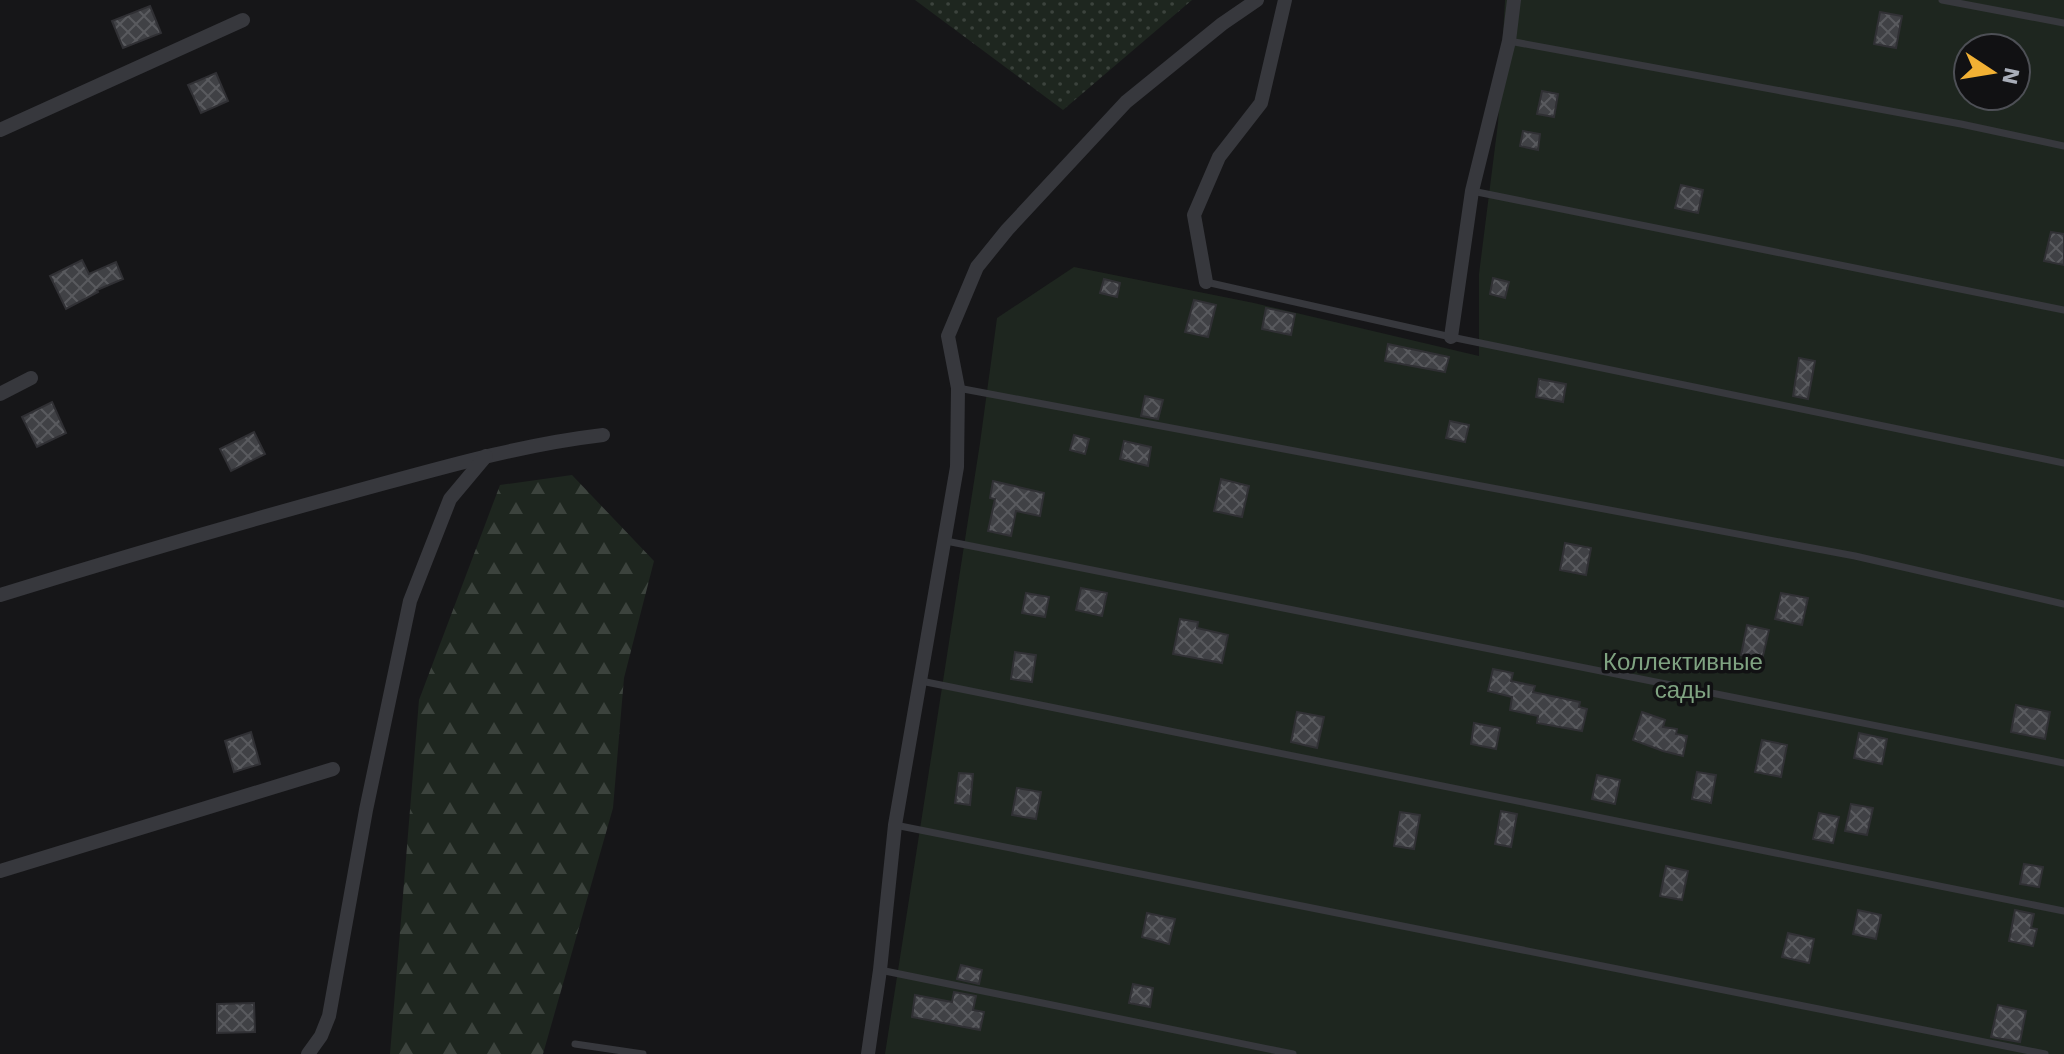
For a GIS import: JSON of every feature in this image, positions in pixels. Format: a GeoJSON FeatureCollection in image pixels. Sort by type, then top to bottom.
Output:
{"type":"FeatureCollection","features":[{"type":"Feature","properties":{"kind":"street"},"geometry":{"type":"LineString","coordinates":[[868,1054],[895,825],[957,467],[958,388],[948,336],[977,267],[1007,230],[1126,102],[1222,24],[1257,0]]}},
{"type":"Feature","properties":{"kind":"street"},"geometry":{"type":"LineString","coordinates":[[1206,282],[1194,215],[1219,157],[1261,103],[1285,0]]}},
{"type":"Feature","properties":{"kind":"street"},"geometry":{"type":"LineString","coordinates":[[1451,337],[1472,191],[1509,41],[1514,0]]}},
{"type":"Feature","properties":{"kind":"street"},"geometry":{"type":"LineString","coordinates":[[0,130],[243,20]]}},
{"type":"Feature","properties":{"kind":"street"},"geometry":{"type":"LineString","coordinates":[[0,394],[31,378]]}},
{"type":"Feature","properties":{"kind":"street"},"geometry":{"type":"LineString","coordinates":[[0,595],[211,530],[486,456],[552,441],[603,435]]}},
{"type":"Feature","properties":{"kind":"street"},"geometry":{"type":"LineString","coordinates":[[308,1054],[321,1036],[329,1016],[366,810],[410,601],[450,499],[486,456]]}},
{"type":"Feature","properties":{"kind":"street"},"geometry":{"type":"LineString","coordinates":[[0,871],[333,769]]}},
{"type":"Feature","properties":{"kind":"lane"},"geometry":{"type":"LineString","coordinates":[[1942,0],[2064,23]]}},
{"type":"Feature","properties":{"kind":"lane"},"geometry":{"type":"LineString","coordinates":[[1509,41],[1961,124],[2064,146]]}},
{"type":"Feature","properties":{"kind":"lane"},"geometry":{"type":"LineString","coordinates":[[1472,191],[2064,310]]}},
{"type":"Feature","properties":{"kind":"lane"},"geometry":{"type":"LineString","coordinates":[[1206,282],[1451,337],[2064,463]]}},
{"type":"Feature","properties":{"kind":"lane"},"geometry":{"type":"LineString","coordinates":[[958,388],[1855,556],[2064,604]]}},
{"type":"Feature","properties":{"kind":"lane"},"geometry":{"type":"LineString","coordinates":[[946,541],[2064,763]]}},
{"type":"Feature","properties":{"kind":"lane"},"geometry":{"type":"LineString","coordinates":[[921,681],[2064,911]]}},
{"type":"Feature","properties":{"kind":"lane"},"geometry":{"type":"LineString","coordinates":[[895,825],[2045,1054]]}},
{"type":"Feature","properties":{"kind":"lane"},"geometry":{"type":"LineString","coordinates":[[880,970],[1293,1054]]}},
{"type":"Feature","properties":{"kind":"lane"},"geometry":{"type":"LineString","coordinates":[[575,1044],[643,1054]]}},
{"type":"Feature","properties":{"kind":"green space"},"geometry":{"type":"Polygon","coordinates":[[[915,0],[1192,0],[1063,110],[915,0]]]}},
{"type":"Feature","properties":{"kind":"green space","name":"Коллективные сады"},"geometry":{"type":"Polygon","coordinates":[[[1505,0],[2064,0],[2064,1054],[885,1054],[997,318],[1074,267],[1254,303],[1479,356],[1479,274],[1498,123],[1505,0]]]}},
{"type":"Feature","properties":{"kind":"green space"},"geometry":{"type":"Polygon","coordinates":[[[572,475],[654,561],[624,678],[613,808],[543,1054],[390,1054],[419,700],[500,485],[572,475]]]}},
{"type":"Feature","properties":{"kind":"building"},"geometry":{"type":"Polygon","coordinates":[[[150,6],[161,33],[123,48],[112,21],[150,6]]]}},
{"type":"Feature","properties":{"kind":"building"},"geometry":{"type":"Polygon","coordinates":[[[1880,12],[1902,16],[1896,48],[1874,44],[1880,12]]]}},
{"type":"Feature","properties":{"kind":"building"},"geometry":{"type":"Polygon","coordinates":[[[216,73],[228,101],[201,113],[188,85],[216,73]]]}},
{"type":"Feature","properties":{"kind":"building"},"geometry":{"type":"Polygon","coordinates":[[[1542,91],[1558,94],[1554,117],[1537,114],[1542,91]]]}},
{"type":"Feature","properties":{"kind":"building"},"geometry":{"type":"Polygon","coordinates":[[[1523,131],[1540,134],[1538,150],[1520,146],[1523,131]]]}},
{"type":"Feature","properties":{"kind":"building"},"geometry":{"type":"Polygon","coordinates":[[[1681,185],[1703,190],[1698,213],[1675,208],[1681,185]]]}},
{"type":"Feature","properties":{"kind":"building"},"geometry":{"type":"Polygon","coordinates":[[[2051,232],[2064,234],[2064,265],[2044,261],[2051,232]]]}},
{"type":"Feature","properties":{"kind":"building"},"geometry":{"type":"Polygon","coordinates":[[[82,260],[89,274],[116,262],[123,279],[66,309],[50,276],[82,260]]]}},
{"type":"Feature","properties":{"kind":"building"},"geometry":{"type":"Polygon","coordinates":[[[1493,278],[1509,282],[1505,298],[1490,294],[1493,278]]]}},
{"type":"Feature","properties":{"kind":"building"},"geometry":{"type":"Polygon","coordinates":[[[1104,279],[1120,283],[1117,297],[1100,293],[1104,279]]]}},
{"type":"Feature","properties":{"kind":"building"},"geometry":{"type":"Polygon","coordinates":[[[1194,300],[1216,305],[1208,337],[1185,332],[1194,300]]]}},
{"type":"Feature","properties":{"kind":"building"},"geometry":{"type":"Polygon","coordinates":[[[1266,308],[1295,314],[1291,335],[1262,329],[1266,308]]]}},
{"type":"Feature","properties":{"kind":"building"},"geometry":{"type":"Polygon","coordinates":[[[1388,344],[1449,357],[1445,372],[1385,361],[1388,344]]]}},
{"type":"Feature","properties":{"kind":"building"},"geometry":{"type":"Polygon","coordinates":[[[1799,358],[1815,361],[1808,399],[1793,396],[1799,358]]]}},
{"type":"Feature","properties":{"kind":"building"},"geometry":{"type":"Polygon","coordinates":[[[1539,379],[1566,384],[1563,402],[1536,397],[1539,379]]]}},
{"type":"Feature","properties":{"kind":"building"},"geometry":{"type":"Polygon","coordinates":[[[1145,396],[1163,400],[1158,419],[1141,416],[1145,396]]]}},
{"type":"Feature","properties":{"kind":"building"},"geometry":{"type":"Polygon","coordinates":[[[52,402],[66,433],[37,447],[22,417],[52,402]]]}},
{"type":"Feature","properties":{"kind":"building"},"geometry":{"type":"Polygon","coordinates":[[[1450,421],[1469,425],[1465,442],[1446,438],[1450,421]]]}},
{"type":"Feature","properties":{"kind":"building"},"geometry":{"type":"Polygon","coordinates":[[[254,432],[265,454],[231,471],[220,449],[254,432]]]}},
{"type":"Feature","properties":{"kind":"building"},"geometry":{"type":"Polygon","coordinates":[[[1074,435],[1089,439],[1085,454],[1070,450],[1074,435]]]}},
{"type":"Feature","properties":{"kind":"building"},"geometry":{"type":"Polygon","coordinates":[[[1124,441],[1151,447],[1148,466],[1120,459],[1124,441]]]}},
{"type":"Feature","properties":{"kind":"building"},"geometry":{"type":"Polygon","coordinates":[[[1221,479],[1249,486],[1242,517],[1214,511],[1221,479]]]}},
{"type":"Feature","properties":{"kind":"building"},"geometry":{"type":"Polygon","coordinates":[[[993,481],[1044,493],[1040,516],[1016,511],[1011,536],[988,531],[995,499],[990,498],[993,481]]]}},
{"type":"Feature","properties":{"kind":"building"},"geometry":{"type":"Polygon","coordinates":[[[1565,543],[1591,548],[1586,575],[1560,570],[1565,543]]]}},
{"type":"Feature","properties":{"kind":"building"},"geometry":{"type":"Polygon","coordinates":[[[1081,588],[1107,593],[1102,616],[1076,610],[1081,588]]]}},
{"type":"Feature","properties":{"kind":"building"},"geometry":{"type":"Polygon","coordinates":[[[1026,593],[1049,597],[1045,617],[1022,613],[1026,593]]]}},
{"type":"Feature","properties":{"kind":"building"},"geometry":{"type":"Polygon","coordinates":[[[1781,593],[1808,598],[1802,625],[1775,619],[1781,593]]]}},
{"type":"Feature","properties":{"kind":"building"},"geometry":{"type":"Polygon","coordinates":[[[1180,619],[1198,622],[1197,628],[1228,635],[1222,663],[1173,654],[1180,619]]]}},
{"type":"Feature","properties":{"kind":"building"},"geometry":{"type":"Polygon","coordinates":[[[1747,625],[1769,630],[1762,660],[1741,655],[1747,625]]]}},
{"type":"Feature","properties":{"kind":"building"},"geometry":{"type":"Polygon","coordinates":[[[1015,652],[1036,655],[1032,682],[1011,679],[1015,652]]]}},
{"type":"Feature","properties":{"kind":"building"},"geometry":{"type":"Polygon","coordinates":[[[1493,669],[1513,673],[1511,681],[1535,686],[1533,692],[1580,702],[1579,707],[1587,709],[1582,731],[1537,723],[1538,716],[1510,710],[1512,697],[1488,691],[1493,669]]]}},
{"type":"Feature","properties":{"kind":"building"},"geometry":{"type":"Polygon","coordinates":[[[2016,705],[2050,712],[2045,739],[2011,732],[2016,705]]]}},
{"type":"Feature","properties":{"kind":"building"},"geometry":{"type":"Polygon","coordinates":[[[1297,712],[1324,717],[1317,748],[1291,742],[1297,712]]]}},
{"type":"Feature","properties":{"kind":"building"},"geometry":{"type":"Polygon","coordinates":[[[1642,712],[1665,720],[1663,727],[1677,729],[1676,734],[1687,736],[1683,756],[1633,740],[1642,712]]]}},
{"type":"Feature","properties":{"kind":"building"},"geometry":{"type":"Polygon","coordinates":[[[1474,723],[1500,728],[1496,749],[1471,744],[1474,723]]]}},
{"type":"Feature","properties":{"kind":"building"},"geometry":{"type":"Polygon","coordinates":[[[251,732],[260,764],[234,772],[225,741],[251,732]]]}},
{"type":"Feature","properties":{"kind":"building"},"geometry":{"type":"Polygon","coordinates":[[[1859,733],[1887,739],[1882,764],[1854,758],[1859,733]]]}},
{"type":"Feature","properties":{"kind":"building"},"geometry":{"type":"Polygon","coordinates":[[[1762,740],[1787,745],[1781,777],[1755,772],[1762,740]]]}},
{"type":"Feature","properties":{"kind":"building"},"geometry":{"type":"Polygon","coordinates":[[[1697,772],[1716,775],[1711,803],[1692,799],[1697,772]]]}},
{"type":"Feature","properties":{"kind":"building"},"geometry":{"type":"Polygon","coordinates":[[[959,773],[973,774],[970,805],[955,803],[959,773]]]}},
{"type":"Feature","properties":{"kind":"building"},"geometry":{"type":"Polygon","coordinates":[[[1597,775],[1620,780],[1615,804],[1592,799],[1597,775]]]}},
{"type":"Feature","properties":{"kind":"building"},"geometry":{"type":"Polygon","coordinates":[[[1017,788],[1041,792],[1036,819],[1012,815],[1017,788]]]}},
{"type":"Feature","properties":{"kind":"building"},"geometry":{"type":"Polygon","coordinates":[[[1851,804],[1873,808],[1867,835],[1845,831],[1851,804]]]}},
{"type":"Feature","properties":{"kind":"building"},"geometry":{"type":"Polygon","coordinates":[[[1501,811],[1517,814],[1511,847],[1495,844],[1501,811]]]}},
{"type":"Feature","properties":{"kind":"building"},"geometry":{"type":"Polygon","coordinates":[[[1400,812],[1420,815],[1414,849],[1394,846],[1400,812]]]}},
{"type":"Feature","properties":{"kind":"building"},"geometry":{"type":"Polygon","coordinates":[[[1819,813],[1839,817],[1833,843],[1813,839],[1819,813]]]}},
{"type":"Feature","properties":{"kind":"building"},"geometry":{"type":"Polygon","coordinates":[[[2024,864],[2043,867],[2039,887],[2020,884],[2024,864]]]}},
{"type":"Feature","properties":{"kind":"building"},"geometry":{"type":"Polygon","coordinates":[[[1666,866],[1688,871],[1682,900],[1660,896],[1666,866]]]}},
{"type":"Feature","properties":{"kind":"building"},"geometry":{"type":"Polygon","coordinates":[[[1858,910],[1881,915],[1876,939],[1853,934],[1858,910]]]}},
{"type":"Feature","properties":{"kind":"building"},"geometry":{"type":"Polygon","coordinates":[[[2015,910],[2034,914],[2031,928],[2037,929],[2033,946],[2009,941],[2015,910]]]}},
{"type":"Feature","properties":{"kind":"building"},"geometry":{"type":"Polygon","coordinates":[[[1147,913],[1175,919],[1169,944],[1142,937],[1147,913]]]}},
{"type":"Feature","properties":{"kind":"building"},"geometry":{"type":"Polygon","coordinates":[[[1788,933],[1814,939],[1809,963],[1782,957],[1788,933]]]}},
{"type":"Feature","properties":{"kind":"building"},"geometry":{"type":"Polygon","coordinates":[[[961,965],[982,970],[979,984],[957,979],[961,965]]]}},
{"type":"Feature","properties":{"kind":"building"},"geometry":{"type":"Polygon","coordinates":[[[1133,984],[1153,988],[1150,1007],[1129,1003],[1133,984]]]}},
{"type":"Feature","properties":{"kind":"building"},"geometry":{"type":"Polygon","coordinates":[[[954,992],[976,996],[973,1010],[984,1012],[980,1030],[912,1017],[915,995],[952,1002],[954,992]]]}},
{"type":"Feature","properties":{"kind":"building"},"geometry":{"type":"Polygon","coordinates":[[[254,1003],[255,1032],[217,1033],[217,1004],[254,1003]]]}},
{"type":"Feature","properties":{"kind":"building"},"geometry":{"type":"Polygon","coordinates":[[[1998,1005],[2026,1011],[2020,1042],[1991,1037],[1998,1005]]]}}]}
